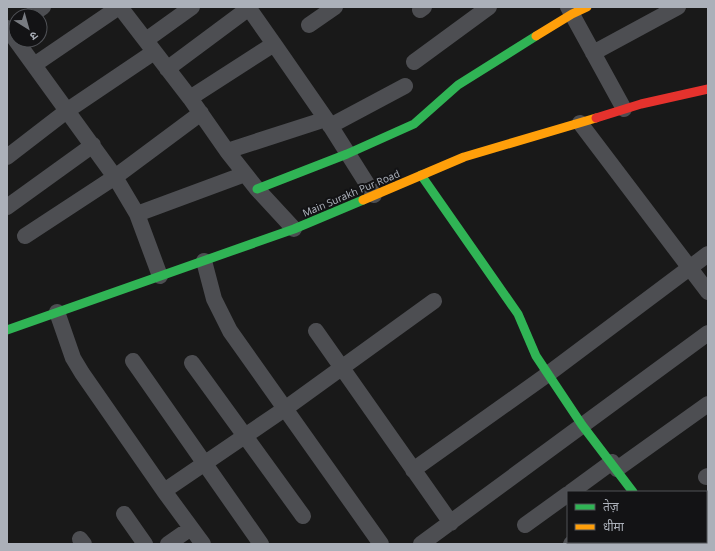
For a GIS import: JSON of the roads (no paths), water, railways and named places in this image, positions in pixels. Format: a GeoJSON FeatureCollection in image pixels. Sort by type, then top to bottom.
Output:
{"type":"FeatureCollection","features":[{"type":"Feature","properties":{"kind":"street"},"geometry":{"type":"LineString","coordinates":[[34,65],[119,7],[190,98],[245,174],[294,229]]}},
{"type":"Feature","properties":{"kind":"street"},"geometry":{"type":"LineString","coordinates":[[7,157],[150,46],[192,7]]}},
{"type":"Feature","properties":{"kind":"street"},"geometry":{"type":"LineString","coordinates":[[309,25],[335,7]]}},
{"type":"Feature","properties":{"kind":"street"},"geometry":{"type":"LineString","coordinates":[[414,62],[489,7]]}},
{"type":"Feature","properties":{"kind":"street"},"geometry":{"type":"LineString","coordinates":[[257,189],[347,154],[414,124],[423,118],[446,94],[458,85],[570,11],[587,7]]}},
{"type":"Feature","properties":{"kind":"street"},"geometry":{"type":"LineString","coordinates":[[593,53],[678,7]]}},
{"type":"Feature","properties":{"kind":"street"},"geometry":{"type":"LineString","coordinates":[[167,69],[249,8],[328,122],[374,195]]}},
{"type":"Feature","properties":{"kind":"street"},"geometry":{"type":"LineString","coordinates":[[570,11],[624,109]]}},
{"type":"Feature","properties":{"kind":"street"},"geometry":{"type":"LineString","coordinates":[[190,98],[274,44]]}},
{"type":"Feature","properties":{"kind":"street"},"geometry":{"type":"LineString","coordinates":[[23,48],[34,65],[115,177],[137,214],[160,276]]}},
{"type":"Feature","properties":{"kind":"street"},"geometry":{"type":"LineString","coordinates":[[227,151],[328,122],[404,86]]}},
{"type":"Feature","properties":{"kind":"street","name":"Main Surakh Pur Road"},"geometry":{"type":"LineString","coordinates":[[7,330],[294,229],[464,157],[624,109],[708,89]]}},
{"type":"Feature","properties":{"kind":"street"},"geometry":{"type":"LineString","coordinates":[[25,236],[115,177],[201,114]]}},
{"type":"Feature","properties":{"kind":"street"},"geometry":{"type":"LineString","coordinates":[[580,123],[708,292]]}},
{"type":"Feature","properties":{"kind":"street"},"geometry":{"type":"LineString","coordinates":[[7,206],[93,145]]}},
{"type":"Feature","properties":{"kind":"street"},"geometry":{"type":"LineString","coordinates":[[137,214],[245,174]]}},
{"type":"Feature","properties":{"kind":"street"},"geometry":{"type":"LineString","coordinates":[[421,175],[518,314],[536,356],[582,425],[632,491]]}},
{"type":"Feature","properties":{"kind":"street"},"geometry":{"type":"LineString","coordinates":[[414,470],[548,374],[708,254]]}},
{"type":"Feature","properties":{"kind":"street"},"geometry":{"type":"LineString","coordinates":[[204,261],[214,299],[230,331],[381,544]]}},
{"type":"Feature","properties":{"kind":"street"},"geometry":{"type":"LineString","coordinates":[[164,492],[286,408],[434,301]]}},
{"type":"Feature","properties":{"kind":"street"},"geometry":{"type":"LineString","coordinates":[[57,312],[73,358],[82,373],[164,492],[203,544]]}},
{"type":"Feature","properties":{"kind":"street"},"geometry":{"type":"LineString","coordinates":[[316,331],[451,523]]}},
{"type":"Feature","properties":{"kind":"street"},"geometry":{"type":"LineString","coordinates":[[421,544],[708,333]]}},
{"type":"Feature","properties":{"kind":"street"},"geometry":{"type":"LineString","coordinates":[[133,361],[206,463],[261,544]]}},
{"type":"Feature","properties":{"kind":"street"},"geometry":{"type":"LineString","coordinates":[[192,363],[303,516]]}},
{"type":"Feature","properties":{"kind":"street"},"geometry":{"type":"LineString","coordinates":[[573,491],[614,466],[708,404]]}},
{"type":"Feature","properties":{"kind":"street"},"geometry":{"type":"LineString","coordinates":[[525,525],[567,495]]}},
{"type":"Feature","properties":{"kind":"street"},"geometry":{"type":"LineString","coordinates":[[124,514],[145,544]]}},
{"type":"Feature","properties":{"kind":"street"},"geometry":{"type":"LineString","coordinates":[[168,544],[191,528]]}}]}
